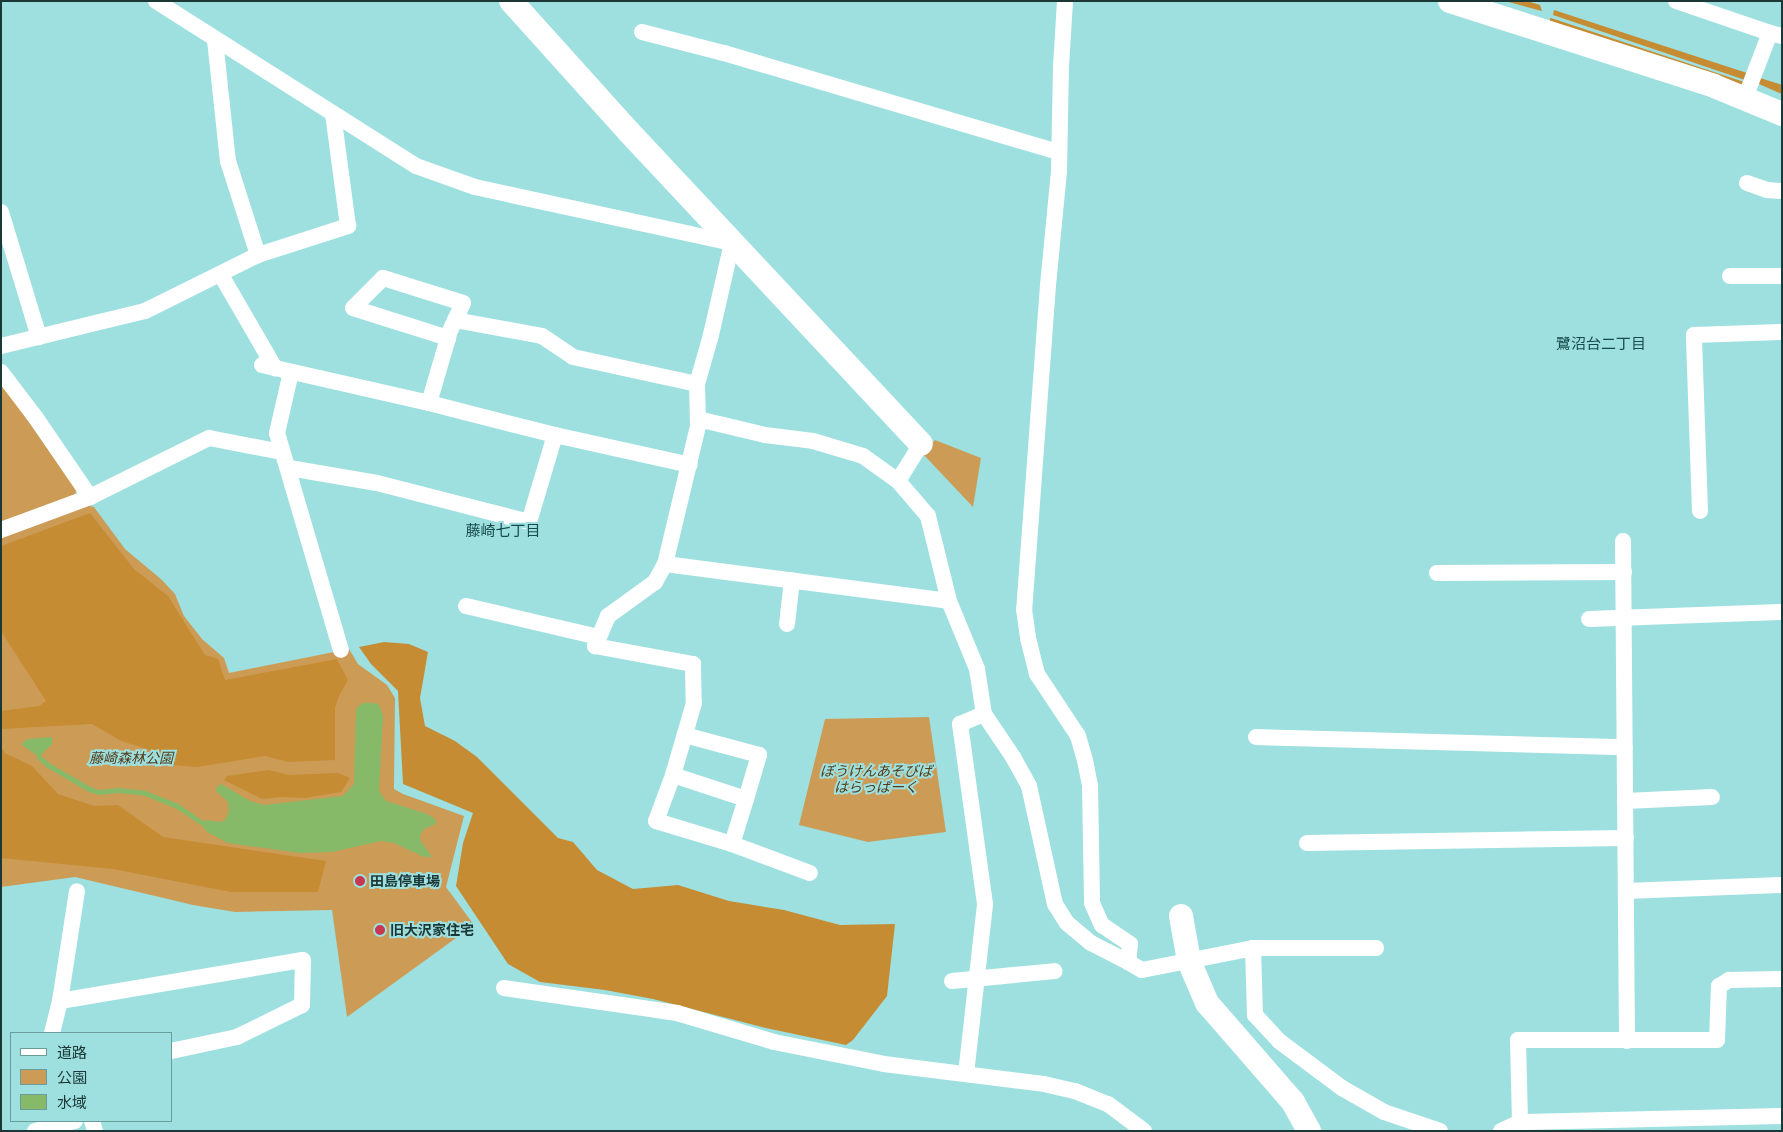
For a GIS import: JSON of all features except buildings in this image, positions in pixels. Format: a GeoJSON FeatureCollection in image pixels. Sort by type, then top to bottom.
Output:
{"type":"FeatureCollection","features":[{"type":"Feature","properties":{"kind":"street"},"geometry":{"type":"LineString","coordinates":[[156,1],[416,166],[475,187],[732,243]]}},
{"type":"Feature","properties":{"kind":"street"},"geometry":{"type":"LineString","coordinates":[[512,1],[732,243],[921,444],[898,481]]}},
{"type":"Feature","properties":{"kind":"street"},"geometry":{"type":"LineString","coordinates":[[1065,1],[1060,66],[1059,152],[1024,609],[1028,638],[1038,674],[1078,736],[1085,760],[1090,786],[1092,903],[1102,925],[1130,944],[1128,962]]}},
{"type":"Feature","properties":{"kind":"street"},"geometry":{"type":"LineString","coordinates":[[1450,1],[1550,32],[1745,98],[1782,114]]}},
{"type":"Feature","properties":{"kind":"street"},"geometry":{"type":"LineString","coordinates":[[1676,1],[1776,34],[1745,98]]}},
{"type":"Feature","properties":{"kind":"street"},"geometry":{"type":"LineString","coordinates":[[642,32],[724,53],[1059,152]]}},
{"type":"Feature","properties":{"kind":"street"},"geometry":{"type":"LineString","coordinates":[[215,40],[228,161],[258,255]]}},
{"type":"Feature","properties":{"kind":"street"},"geometry":{"type":"LineString","coordinates":[[1,346],[145,311],[258,255],[348,226],[333,114]]}},
{"type":"Feature","properties":{"kind":"street"},"geometry":{"type":"LineString","coordinates":[[1747,183],[1767,190],[1782,191]]}},
{"type":"Feature","properties":{"kind":"street"},"geometry":{"type":"LineString","coordinates":[[1,212],[39,337]]}},
{"type":"Feature","properties":{"kind":"street"},"geometry":{"type":"LineString","coordinates":[[732,243],[711,334],[697,384],[698,426],[690,466],[665,564],[655,582],[608,616],[595,646],[693,664],[694,703],[673,775],[656,821],[732,844],[810,873]]}},
{"type":"Feature","properties":{"kind":"street"},"geometry":{"type":"LineString","coordinates":[[221,275],[269,367],[690,466]]}},
{"type":"Feature","properties":{"kind":"street"},"geometry":{"type":"LineString","coordinates":[[1730,276],[1782,276]]}},
{"type":"Feature","properties":{"kind":"street"},"geometry":{"type":"LineString","coordinates":[[428,403],[448,338],[463,303],[383,278],[352,308],[448,338]]}},
{"type":"Feature","properties":{"kind":"street"},"geometry":{"type":"LineString","coordinates":[[455,320],[542,336],[573,357],[697,384]]}},
{"type":"Feature","properties":{"kind":"street"},"geometry":{"type":"LineString","coordinates":[[1700,511],[1694,335],[1782,332]]}},
{"type":"Feature","properties":{"kind":"street"},"geometry":{"type":"LineString","coordinates":[[1,372],[36,418],[90,497]]}},
{"type":"Feature","properties":{"kind":"street"},"geometry":{"type":"LineString","coordinates":[[291,372],[277,432],[282,452],[289,468],[305,533],[341,650]]}},
{"type":"Feature","properties":{"kind":"street"},"geometry":{"type":"LineString","coordinates":[[698,419],[765,435],[821,443],[862,456],[898,481],[928,516],[948,601],[977,669],[984,714],[1013,757],[1029,786],[1047,876],[1055,904],[1067,923],[1091,943],[1142,970],[1252,948],[1376,948]]}},
{"type":"Feature","properties":{"kind":"street"},"geometry":{"type":"LineString","coordinates":[[289,468],[377,483],[529,522],[555,435]]}},
{"type":"Feature","properties":{"kind":"street"},"geometry":{"type":"LineString","coordinates":[[1,530],[90,497],[209,438],[282,452]]}},
{"type":"Feature","properties":{"kind":"street"},"geometry":{"type":"LineString","coordinates":[[1623,540],[1628,1040]]}},
{"type":"Feature","properties":{"kind":"street"},"geometry":{"type":"LineString","coordinates":[[665,564],[948,601]]}},
{"type":"Feature","properties":{"kind":"street"},"geometry":{"type":"LineString","coordinates":[[1437,573],[1624,572]]}},
{"type":"Feature","properties":{"kind":"street"},"geometry":{"type":"LineString","coordinates":[[787,624],[792,580]]}},
{"type":"Feature","properties":{"kind":"street"},"geometry":{"type":"LineString","coordinates":[[466,606],[598,638]]}},
{"type":"Feature","properties":{"kind":"street"},"geometry":{"type":"LineString","coordinates":[[1589,619],[1782,612]]}},
{"type":"Feature","properties":{"kind":"street"},"geometry":{"type":"LineString","coordinates":[[966,1074],[985,904],[960,724],[984,714]]}},
{"type":"Feature","properties":{"kind":"street"},"geometry":{"type":"LineString","coordinates":[[685,735],[760,755],[732,844]]}},
{"type":"Feature","properties":{"kind":"street"},"geometry":{"type":"LineString","coordinates":[[1256,737],[1625,747]]}},
{"type":"Feature","properties":{"kind":"street"},"geometry":{"type":"LineString","coordinates":[[673,775],[746,799]]}},
{"type":"Feature","properties":{"kind":"street"},"geometry":{"type":"LineString","coordinates":[[1625,801],[1712,797]]}},
{"type":"Feature","properties":{"kind":"street"},"geometry":{"type":"LineString","coordinates":[[1307,843],[1626,838]]}},
{"type":"Feature","properties":{"kind":"street"},"geometry":{"type":"LineString","coordinates":[[1626,891],[1782,884]]}},
{"type":"Feature","properties":{"kind":"street"},"geometry":{"type":"LineString","coordinates":[[52,1032],[60,1000],[77,891]]}},
{"type":"Feature","properties":{"kind":"street"},"geometry":{"type":"LineString","coordinates":[[1181,916],[1189,961],[1207,1003],[1294,1102],[1309,1131]]}},
{"type":"Feature","properties":{"kind":"street"},"geometry":{"type":"LineString","coordinates":[[1252,948],[1255,1015],[1279,1041],[1342,1088],[1384,1112],[1440,1131]]}},
{"type":"Feature","properties":{"kind":"street"},"geometry":{"type":"LineString","coordinates":[[60,1000],[303,960],[302,1005],[237,1037],[172,1051]]}},
{"type":"Feature","properties":{"kind":"street"},"geometry":{"type":"LineString","coordinates":[[952,981],[1055,971]]}},
{"type":"Feature","properties":{"kind":"street"},"geometry":{"type":"LineString","coordinates":[[1520,1122],[1518,1040],[1717,1040],[1719,986],[1729,980],[1782,979]]}},
{"type":"Feature","properties":{"kind":"street"},"geometry":{"type":"LineString","coordinates":[[504,988],[677,1013],[774,1042],[884,1064],[1044,1084],[1075,1091],[1108,1104],[1144,1131]]}},
{"type":"Feature","properties":{"kind":"street"},"geometry":{"type":"LineString","coordinates":[[1501,1131],[1520,1122],[1782,1116]]}},
{"type":"Feature","properties":{"kind":"street"},"geometry":{"type":"LineString","coordinates":[[35,1131],[71,1122]]}},
{"type":"Feature","properties":{"kind":"green space"},"geometry":{"type":"Polygon","coordinates":[[[1,382],[76,490],[75,496],[1,524],[1,382]]]}},
{"type":"Feature","properties":{"kind":"green space"},"geometry":{"type":"Polygon","coordinates":[[[935,440],[981,458],[973,507],[923,454],[935,440]]]}},
{"type":"Feature","properties":{"kind":"green space","name":"藤崎森林公園"},"geometry":{"type":"Polygon","coordinates":[[[86,505],[94,507],[125,549],[162,580],[175,594],[184,616],[202,639],[224,658],[229,673],[349,649],[358,664],[387,685],[395,698],[394,789],[464,816],[446,887],[474,925],[347,1017],[332,910],[235,912],[193,905],[75,877],[1,887],[1,536],[86,505]]]}},
{"type":"Feature","properties":{"kind":"green space","name":"ぼうけんあそびば はらっぱーく"},"geometry":{"type":"Polygon","coordinates":[[[929,717],[946,832],[868,842],[799,825],[825,719],[929,717]]]}},
{"type":"Feature","properties":{"kind":"shaded area"},"geometry":{"type":"Polygon","coordinates":[[[1505,1],[1527,1],[1540,5],[1542,11],[1505,1]]]}},
{"type":"Feature","properties":{"kind":"shaded area"},"geometry":{"type":"Polygon","coordinates":[[[1554,10],[1747,73],[1745,80],[1553,15],[1554,10]]]}},
{"type":"Feature","properties":{"kind":"shaded area"},"geometry":{"type":"Polygon","coordinates":[[[1550,18],[1744,82],[1743,86],[1550,22],[1550,18]]]}},
{"type":"Feature","properties":{"kind":"shaded area"},"geometry":{"type":"Polygon","coordinates":[[[1760,78],[1782,85],[1782,94],[1759,84],[1760,78]]]}},
{"type":"Feature","properties":{"kind":"shaded area"},"geometry":{"type":"Polygon","coordinates":[[[90,513],[134,569],[168,596],[205,655],[218,659],[225,680],[337,659],[348,680],[335,708],[335,760],[288,762],[265,756],[197,767],[171,765],[147,749],[121,741],[92,724],[1,729],[1,711],[39,706],[46,701],[1,631],[1,546],[90,513]]]}},
{"type":"Feature","properties":{"kind":"shaded area"},"geometry":{"type":"Polygon","coordinates":[[[384,642],[409,644],[428,652],[420,698],[425,726],[455,741],[477,757],[558,838],[573,842],[597,870],[633,889],[678,885],[729,901],[784,910],[840,925],[895,924],[887,996],[853,1040],[846,1045],[766,1028],[653,999],[605,990],[540,982],[508,964],[456,886],[463,843],[473,813],[403,784],[398,691],[371,664],[359,647],[384,642]]]}},
{"type":"Feature","properties":{"kind":"shaded area"},"geometry":{"type":"Polygon","coordinates":[[[1,747],[5,753],[32,766],[58,794],[94,806],[118,805],[163,837],[326,861],[318,892],[231,892],[113,869],[1,858],[1,747]]]}},
{"type":"Feature","properties":{"kind":"shaded area"},"geometry":{"type":"Polygon","coordinates":[[[269,770],[289,775],[338,773],[350,778],[341,792],[305,798],[281,797],[262,799],[224,780],[227,776],[269,770]]]}},
{"type":"Feature","properties":{"kind":"water"},"geometry":{"type":"Polygon","coordinates":[[[362,703],[375,703],[379,705],[383,716],[379,791],[386,801],[427,814],[435,819],[436,824],[424,829],[420,835],[420,840],[432,857],[424,857],[394,843],[381,841],[332,852],[300,853],[228,843],[207,832],[201,824],[206,820],[221,822],[225,820],[229,811],[228,802],[216,791],[216,788],[221,784],[250,801],[264,805],[343,796],[354,784],[356,709],[362,703]]]}},
{"type":"Feature","properties":{"kind":"water"},"geometry":{"type":"Polygon","coordinates":[[[52,737],[52,744],[39,757],[21,744],[28,739],[52,737]]]}},
{"type":"Feature","properties":{"kind":"waterway"},"geometry":{"type":"LineString","coordinates":[[39,757],[48,765],[89,789],[99,792],[118,790],[145,793],[177,806],[202,823]]}},
{"type":"Feature","properties":{"kind":"place","name":"田島停車場"},"geometry":{"type":"Point","coordinates":[360,881]}},
{"type":"Feature","properties":{"kind":"place","name":"旧大沢家住宅"},"geometry":{"type":"Point","coordinates":[380,930]}},
{"type":"Feature","properties":{"kind":"district","name":"鷺沼台二丁目"},"geometry":{"type":"Point","coordinates":[1601,344]}},
{"type":"Feature","properties":{"kind":"district","name":"藤崎七丁目"},"geometry":{"type":"Point","coordinates":[503,531]}}]}
